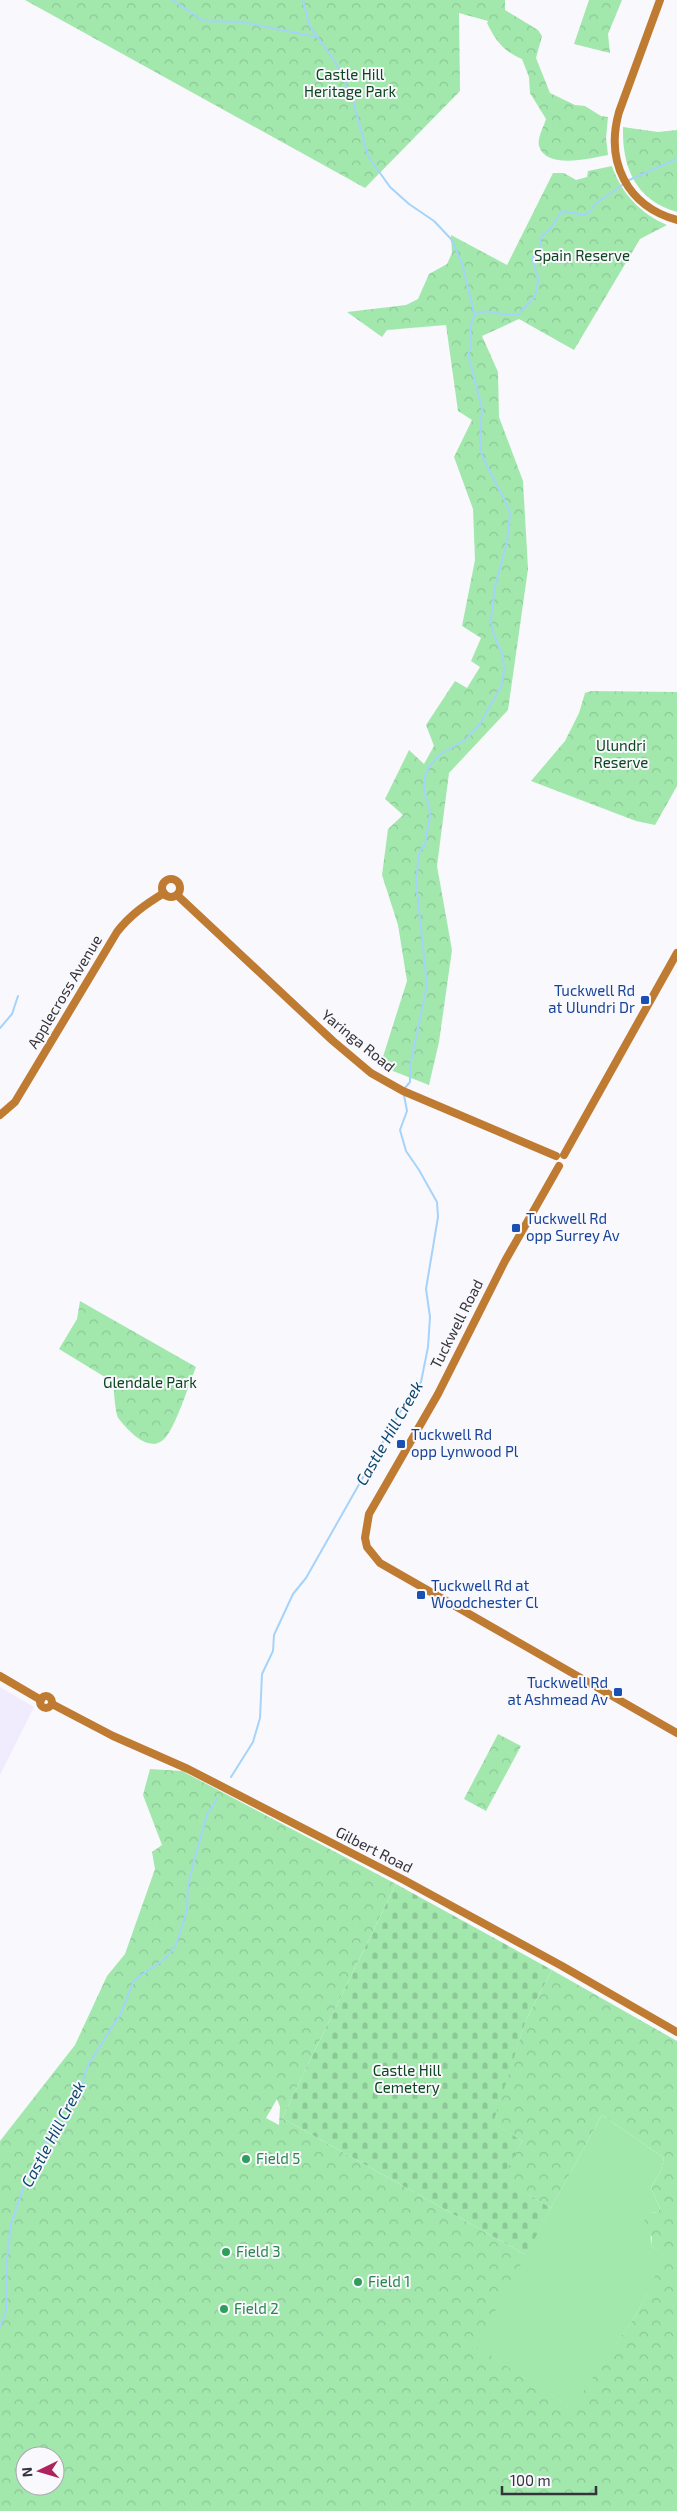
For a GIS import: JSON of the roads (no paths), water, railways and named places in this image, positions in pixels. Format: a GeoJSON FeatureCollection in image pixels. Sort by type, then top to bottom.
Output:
{"type":"FeatureCollection","features":[{"type":"Feature","properties":{"kind":"street"},"geometry":{"type":"LineString","coordinates":[[660,0],[619,112],[614,143],[619,169],[632,192],[655,212],[677,220]]}},
{"type":"Feature","properties":{"kind":"street"},"geometry":{"type":"LineString","coordinates":[[170,878],[177,880],[181,887],[176,895],[172,897],[164,893],[162,888],[164,882],[170,878]]}},
{"type":"Feature","properties":{"kind":"street","name":"Applecross Avenue"},"geometry":{"type":"LineString","coordinates":[[0,1115],[15,1102],[117,932],[138,910],[164,893]]}},
{"type":"Feature","properties":{"kind":"street","name":"Yaringa Road"},"geometry":{"type":"LineString","coordinates":[[176,895],[333,1041],[371,1073],[403,1091],[560,1156]]}},
{"type":"Feature","properties":{"kind":"street"},"geometry":{"type":"LineString","coordinates":[[560,1156],[677,953]]}},
{"type":"Feature","properties":{"kind":"street","name":"Tuckwell Road"},"geometry":{"type":"LineString","coordinates":[[560,1156],[566,1163],[559,1166],[502,1266],[438,1394],[369,1514],[365,1538],[367,1547],[380,1563],[677,1733]]}},
{"type":"Feature","properties":{"kind":"street","name":"Gilbert Road"},"geometry":{"type":"LineString","coordinates":[[0,1676],[41,1700],[44,1707],[49,1707],[52,1704],[113,1736],[188,1769],[313,1836],[404,1880],[677,2032]]}},
{"type":"Feature","properties":{"kind":"waterway"},"geometry":{"type":"LineString","coordinates":[[173,0],[203,21],[242,22],[317,37]]}},
{"type":"Feature","properties":{"kind":"waterway"},"geometry":{"type":"LineString","coordinates":[[303,0],[309,25],[336,63],[353,100],[368,156],[390,187],[409,204],[434,221],[451,239],[462,263],[474,313]]}},
{"type":"Feature","properties":{"kind":"waterway","name":"Castle Hill Creek"},"geometry":{"type":"LineString","coordinates":[[629,180],[677,159]]}},
{"type":"Feature","properties":{"kind":"waterway","name":"Castle Hill Creek"},"geometry":{"type":"LineString","coordinates":[[405,1088],[410,1082],[410,1066],[427,985],[416,881],[419,852],[425,845],[430,815],[429,804],[424,794],[424,779],[429,767],[438,756],[466,739],[480,724],[502,684],[504,668],[503,656],[492,630],[491,618],[495,586],[507,543],[510,514],[482,456],[480,441],[482,408],[468,355],[471,346],[470,326],[475,314],[481,312],[507,315],[519,314],[535,296],[538,278],[532,258],[541,247],[541,237],[551,228],[563,211],[584,215],[589,213],[595,204],[625,183]]}},
{"type":"Feature","properties":{"kind":"waterway"},"geometry":{"type":"LineString","coordinates":[[0,1028],[12,1014],[18,996]]}},
{"type":"Feature","properties":{"kind":"waterway","name":"Castle Hill Creek"},"geometry":{"type":"LineString","coordinates":[[231,1777],[253,1742],[260,1718],[262,1674],[273,1651],[274,1635],[293,1594],[306,1578],[404,1405],[421,1382],[428,1347],[430,1317],[426,1289],[438,1217],[437,1202],[406,1151],[400,1130],[407,1111],[404,1095]]}},
{"type":"Feature","properties":{"kind":"waterway","name":"Castle Hill Creek"},"geometry":{"type":"LineString","coordinates":[[0,2327],[6,2311],[7,2259],[11,2224],[26,2180],[64,2107],[78,2094],[88,2065],[121,2013],[134,1980],[165,1959],[176,1945],[187,1910],[188,1885],[197,1850],[207,1815],[217,1799]]}},
{"type":"Feature","properties":{"kind":"place","name":"Tuckwell Rd at Ulundri Dr"},"geometry":{"type":"Point","coordinates":[645,1000]}},
{"type":"Feature","properties":{"kind":"place","name":"Tuckwell Rd opp Surrey Av"},"geometry":{"type":"Point","coordinates":[516,1228]}},
{"type":"Feature","properties":{"kind":"place","name":"Tuckwell Rd opp Lynwood Pl"},"geometry":{"type":"Point","coordinates":[401,1444]}},
{"type":"Feature","properties":{"kind":"place","name":"Tuckwell Rd at Woodchester Cl"},"geometry":{"type":"Point","coordinates":[421,1595]}},
{"type":"Feature","properties":{"kind":"place","name":"Tuckwell Rd at Ashmead Av"},"geometry":{"type":"Point","coordinates":[618,1692]}},
{"type":"Feature","properties":{"kind":"place","name":"Field 5"},"geometry":{"type":"Point","coordinates":[246,2159]}},
{"type":"Feature","properties":{"kind":"place","name":"Field 3"},"geometry":{"type":"Point","coordinates":[226,2252]}},
{"type":"Feature","properties":{"kind":"place","name":"Field 1"},"geometry":{"type":"Point","coordinates":[358,2282]}},
{"type":"Feature","properties":{"kind":"place","name":"Field 2"},"geometry":{"type":"Point","coordinates":[224,2309]}},
{"type":"Feature","properties":{"kind":"park label","name":"Castle Hill Heritage Park"},"geometry":{"type":"Point","coordinates":[350,84]}},
{"type":"Feature","properties":{"kind":"park label","name":"Spain Reserve"},"geometry":{"type":"Point","coordinates":[582,256]}},
{"type":"Feature","properties":{"kind":"park label","name":"Ulundri Reserve"},"geometry":{"type":"Point","coordinates":[621,754]}},
{"type":"Feature","properties":{"kind":"park label","name":"Glendale Park"},"geometry":{"type":"Point","coordinates":[150,1383]}},
{"type":"Feature","properties":{"kind":"park label","name":"Castle Hill Cemetery"},"geometry":{"type":"Point","coordinates":[407,2080]}}]}
